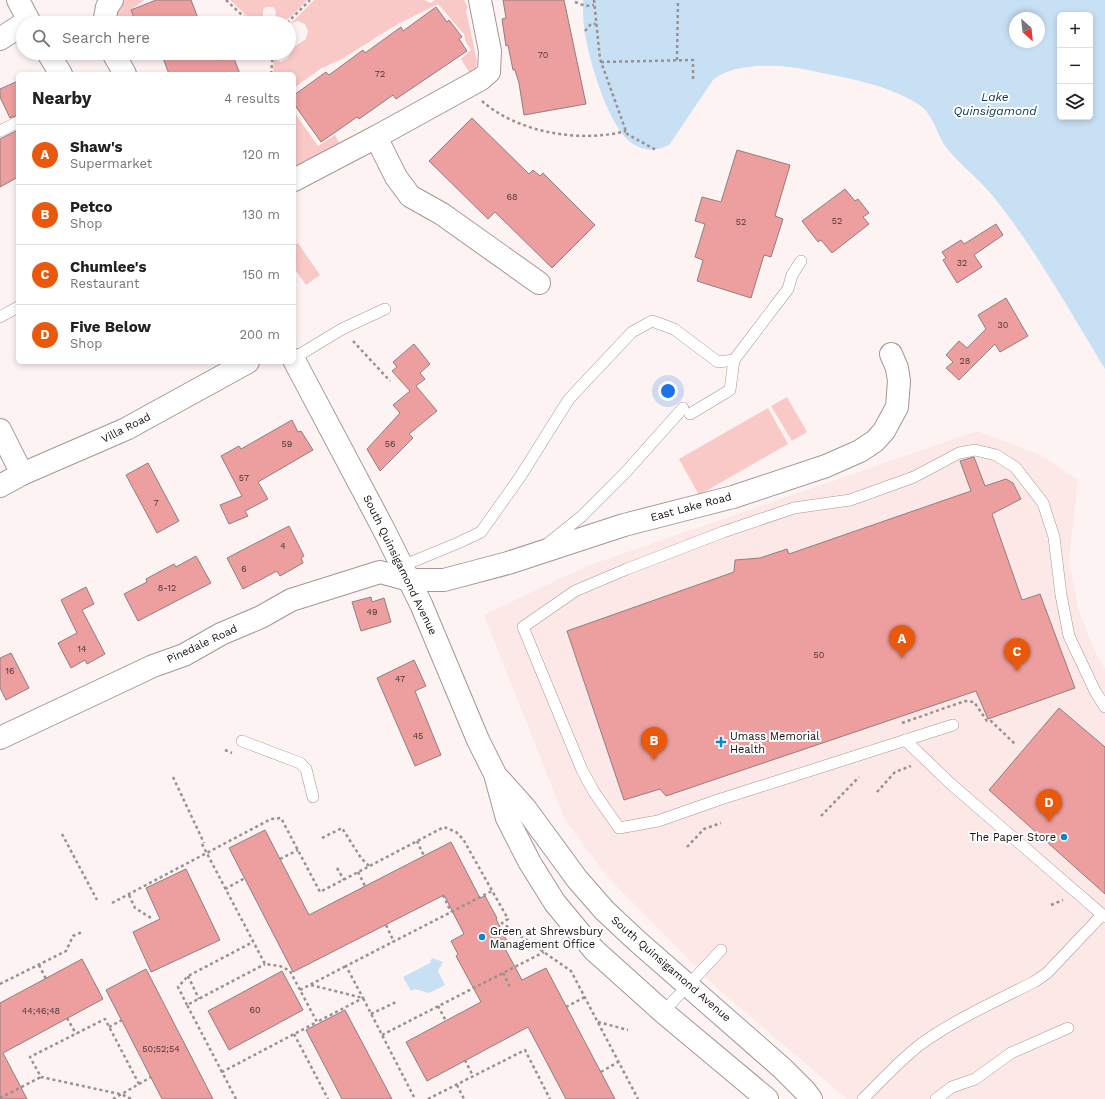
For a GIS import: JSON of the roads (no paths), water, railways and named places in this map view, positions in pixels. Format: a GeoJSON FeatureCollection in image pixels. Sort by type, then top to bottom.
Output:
{"type":"FeatureCollection","features":[{"type":"Feature","properties":{"kind":"street"},"geometry":{"type":"LineString","coordinates":[[18,0],[24,16]]}},
{"type":"Feature","properties":{"kind":"street"},"geometry":{"type":"LineString","coordinates":[[105,16],[107,7],[112,0]]}},
{"type":"Feature","properties":{"kind":"street"},"geometry":{"type":"LineString","coordinates":[[296,179],[481,79],[489,72],[489,41],[480,0]]}},
{"type":"Feature","properties":{"kind":"street"},"geometry":{"type":"LineString","coordinates":[[0,39],[16,30]]}},
{"type":"Feature","properties":{"kind":"street"},"geometry":{"type":"LineString","coordinates":[[52,60],[60,72]]}},
{"type":"Feature","properties":{"kind":"street"},"geometry":{"type":"LineString","coordinates":[[117,60],[124,72]]}},
{"type":"Feature","properties":{"kind":"street"},"geometry":{"type":"LineString","coordinates":[[376,137],[396,177],[410,196],[442,214],[539,283]]}},
{"type":"Feature","properties":{"kind":"street","name":"East Lake Road"},"geometry":{"type":"LineString","coordinates":[[405,573],[444,580],[532,555],[624,525],[733,497],[826,466],[860,451],[875,441],[884,431],[898,407],[899,381],[891,354]]}},
{"type":"Feature","properties":{"kind":"street","name":"South Quinsigamond Avenue"},"geometry":{"type":"LineString","coordinates":[[296,363],[327,420],[430,623],[478,740],[495,774],[507,818],[530,863],[555,903],[594,950],[663,1012],[767,1099]]}},
{"type":"Feature","properties":{"kind":"street","name":"Villa Road"},"geometry":{"type":"LineString","coordinates":[[0,486],[22,474],[126,429],[244,364]]}},
{"type":"Feature","properties":{"kind":"street"},"geometry":{"type":"LineString","coordinates":[[0,430],[22,474]]}},
{"type":"Feature","properties":{"kind":"street","name":"Pinedale Road"},"geometry":{"type":"LineString","coordinates":[[0,738],[153,666],[184,655],[221,634],[261,617],[291,600],[380,572],[405,573]]}},
{"type":"Feature","properties":{"kind":"street","name":"South Quinsigamond Avenue"},"geometry":{"type":"LineString","coordinates":[[495,774],[525,808],[577,879],[605,911],[782,1068],[811,1099]]}},
{"type":"Feature","properties":{"kind":"lane"},"geometry":{"type":"LineString","coordinates":[[0,131],[16,123]]}},
{"type":"Feature","properties":{"kind":"lane"},"geometry":{"type":"LineString","coordinates":[[532,555],[582,516],[686,411],[730,390],[734,360],[788,289],[792,275],[801,261]]}},
{"type":"Feature","properties":{"kind":"lane"},"geometry":{"type":"LineString","coordinates":[[0,317],[16,308]]}},
{"type":"Feature","properties":{"kind":"lane"},"geometry":{"type":"LineString","coordinates":[[296,358],[342,329],[385,309]]}},
{"type":"Feature","properties":{"kind":"lane"},"geometry":{"type":"LineString","coordinates":[[405,573],[458,543],[481,532],[520,476],[569,399],[632,332],[652,321],[674,329],[718,362],[734,360]]}},
{"type":"Feature","properties":{"kind":"lane"},"geometry":{"type":"LineString","coordinates":[[953,725],[718,800],[658,821],[619,828],[594,792],[582,770],[523,627],[575,591],[627,569],[723,532],[794,508],[850,500],[914,477],[959,453],[975,450],[996,455],[1015,467],[1042,504],[1054,537],[1061,595],[1069,636],[1095,691],[1105,707]]}},
{"type":"Feature","properties":{"kind":"lane"},"geometry":{"type":"LineString","coordinates":[[863,1099],[896,1066],[921,1044],[949,1026],[1034,982],[1047,973],[1104,916],[926,761],[904,740]]}},
{"type":"Feature","properties":{"kind":"lane"},"geometry":{"type":"LineString","coordinates":[[242,741],[300,763],[306,769],[313,798]]}},
{"type":"Feature","properties":{"kind":"lane"},"geometry":{"type":"LineString","coordinates":[[663,1012],[690,986],[721,950]]}},
{"type":"Feature","properties":{"kind":"lane"},"geometry":{"type":"LineString","coordinates":[[936,1099],[952,1087],[975,1079],[1011,1053],[1068,1028]]}},
{"type":"Feature","properties":{"kind":"water","name":"Lake Quinsigamond"},"geometry":{"type":"Polygon","coordinates":[[[583,0],[1105,0],[1105,369],[1023,236],[992,195],[946,147],[931,118],[918,104],[877,86],[793,67],[756,66],[732,70],[713,80],[670,144],[659,149],[648,150],[638,147],[628,140],[620,131],[613,119],[599,87],[589,54],[583,17],[583,0]]]}},
{"type":"Feature","properties":{"kind":"water"},"geometry":{"type":"Polygon","coordinates":[[[432,958],[443,962],[438,971],[445,985],[429,993],[415,989],[411,991],[403,977],[430,963],[432,958]]]}},
{"type":"Feature","properties":{"kind":"place","name":"Shaw's"},"geometry":{"type":"Point","coordinates":[902,658]}},
{"type":"Feature","properties":{"kind":"place","name":"Chumlee's"},"geometry":{"type":"Point","coordinates":[1017,671]}},
{"type":"Feature","properties":{"kind":"place","name":"Umass Memorial Health"},"geometry":{"type":"Point","coordinates":[721,742]}},
{"type":"Feature","properties":{"kind":"place","name":"Petco"},"geometry":{"type":"Point","coordinates":[654,760]}},
{"type":"Feature","properties":{"kind":"place","name":"Five Below"},"geometry":{"type":"Point","coordinates":[1049,822]}},
{"type":"Feature","properties":{"kind":"place","name":"The Paper Store"},"geometry":{"type":"Point","coordinates":[1064,837]}},
{"type":"Feature","properties":{"kind":"place","name":"Green at Shrewsbury Management Office"},"geometry":{"type":"Point","coordinates":[482,937]}}]}
